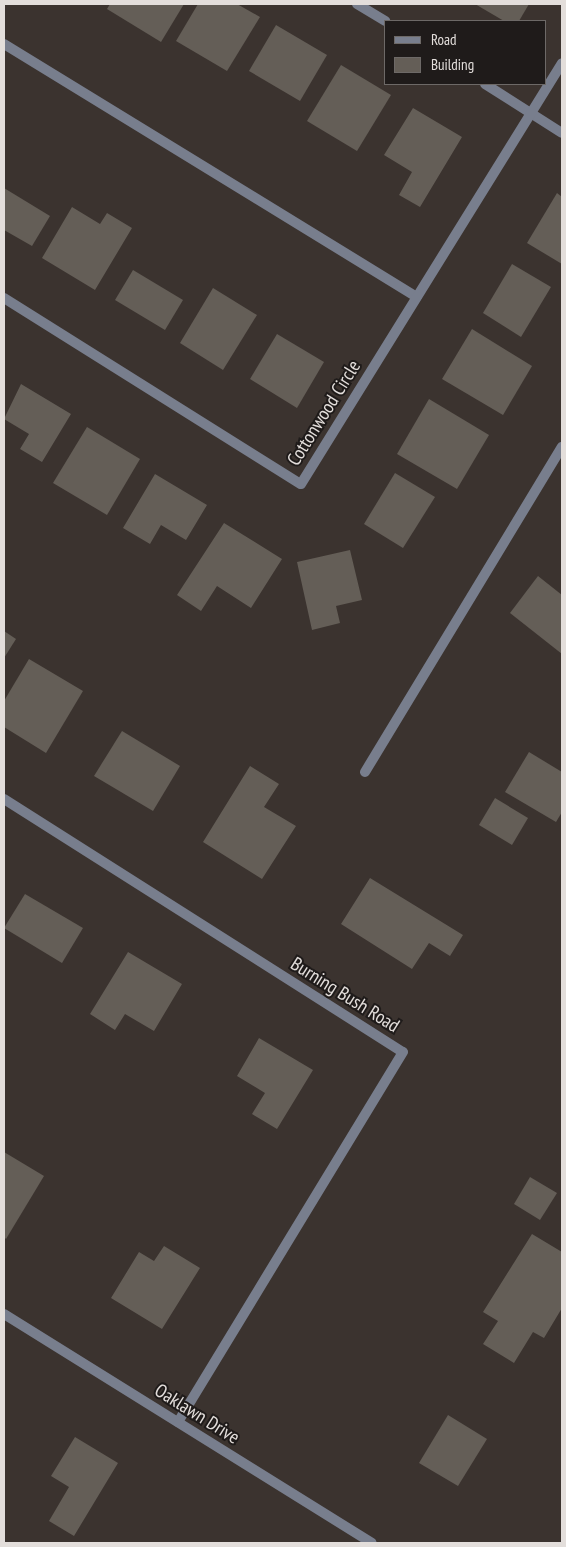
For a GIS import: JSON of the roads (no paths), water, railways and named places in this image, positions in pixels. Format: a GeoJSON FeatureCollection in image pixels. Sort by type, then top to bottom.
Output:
{"type":"FeatureCollection","features":[{"type":"Feature","properties":{"kind":"street"},"geometry":{"type":"LineString","coordinates":[[357,4],[384,20]]}},
{"type":"Feature","properties":{"kind":"street"},"geometry":{"type":"LineString","coordinates":[[4,44],[417,298]]}},
{"type":"Feature","properties":{"kind":"street","name":"Cottonwood Circle"},"geometry":{"type":"LineString","coordinates":[[4,298],[300,484],[562,63]]}},
{"type":"Feature","properties":{"kind":"street"},"geometry":{"type":"LineString","coordinates":[[486,85],[562,133]]}},
{"type":"Feature","properties":{"kind":"street"},"geometry":{"type":"LineString","coordinates":[[365,772],[562,447]]}},
{"type":"Feature","properties":{"kind":"street","name":"Burning Bush Road"},"geometry":{"type":"LineString","coordinates":[[4,799],[403,1052],[178,1422]]}},
{"type":"Feature","properties":{"kind":"street","name":"Oaklawn Drive"},"geometry":{"type":"LineString","coordinates":[[4,1314],[372,1543]]}}]}
